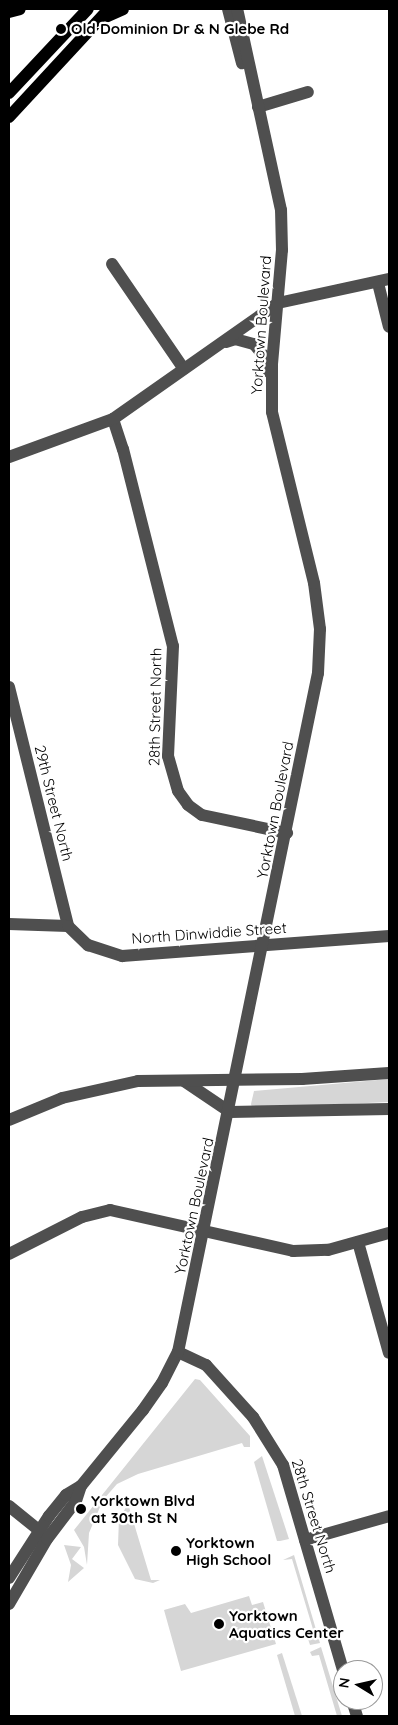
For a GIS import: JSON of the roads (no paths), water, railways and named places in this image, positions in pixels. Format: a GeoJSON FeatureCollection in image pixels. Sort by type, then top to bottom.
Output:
{"type":"FeatureCollection","features":[{"type":"Feature","properties":{"kind":"main road"},"geometry":{"type":"LineString","coordinates":[[9,12],[20,9]]}},
{"type":"Feature","properties":{"kind":"main road"},"geometry":{"type":"LineString","coordinates":[[9,93],[88,9]]}},
{"type":"Feature","properties":{"kind":"main road"},"geometry":{"type":"LineString","coordinates":[[9,117],[109,9]]}},
{"type":"Feature","properties":{"kind":"main road"},"geometry":{"type":"LineString","coordinates":[[98,19],[123,9]]}},
{"type":"Feature","properties":{"kind":"street","name":"Yorktown Boulevard"},"geometry":{"type":"LineString","coordinates":[[228,9],[248,89],[258,108]]}},
{"type":"Feature","properties":{"kind":"street","name":"Yorktown Boulevard"},"geometry":{"type":"LineString","coordinates":[[9,1578],[39,1530],[66,1495],[81,1486],[144,1410],[162,1383],[178,1352],[230,1112],[318,673],[320,629],[314,583],[275,431],[271,377],[282,250],[280,210],[237,9]]}},
{"type":"Feature","properties":{"kind":"street"},"geometry":{"type":"LineString","coordinates":[[258,108],[308,92]]}},
{"type":"Feature","properties":{"kind":"street"},"geometry":{"type":"LineString","coordinates":[[112,264],[184,369]]}},
{"type":"Feature","properties":{"kind":"street"},"geometry":{"type":"LineString","coordinates":[[9,457],[112,418],[278,303],[383,281],[389,327]]}},
{"type":"Feature","properties":{"kind":"street"},"geometry":{"type":"LineString","coordinates":[[219,344],[235,339],[254,344],[263,355],[271,377]]}},
{"type":"Feature","properties":{"kind":"street","name":"28th Street North"},"geometry":{"type":"LineString","coordinates":[[112,418],[123,449],[173,646],[168,756],[178,791],[188,805],[202,815],[287,833]]}},
{"type":"Feature","properties":{"kind":"street","name":"29th Street North"},"geometry":{"type":"LineString","coordinates":[[9,687],[68,926]]}},
{"type":"Feature","properties":{"kind":"street"},"geometry":{"type":"LineString","coordinates":[[9,924],[68,926]]}},
{"type":"Feature","properties":{"kind":"street","name":"North Dinwiddie Street"},"geometry":{"type":"LineString","coordinates":[[68,926],[88,944],[122,956],[389,936]]}},
{"type":"Feature","properties":{"kind":"street"},"geometry":{"type":"LineString","coordinates":[[9,1120],[62,1098],[105,1086],[138,1081],[236,1080],[389,1073]]}},
{"type":"Feature","properties":{"kind":"street"},"geometry":{"type":"LineString","coordinates":[[184,1081],[230,1112],[389,1109]]}},
{"type":"Feature","properties":{"kind":"street"},"geometry":{"type":"LineString","coordinates":[[9,1254],[82,1217],[110,1210],[293,1251],[328,1250],[389,1233]]}},
{"type":"Feature","properties":{"kind":"street"},"geometry":{"type":"LineString","coordinates":[[358,1242],[389,1353]]}},
{"type":"Feature","properties":{"kind":"street","name":"28th Street North"},"geometry":{"type":"LineString","coordinates":[[178,1352],[206,1365],[254,1417],[283,1465],[340,1660]]}},
{"type":"Feature","properties":{"kind":"street","name":"Yorktown Boulevard"},"geometry":{"type":"LineString","coordinates":[[9,1604],[47,1539],[76,1501],[81,1486]]}},
{"type":"Feature","properties":{"kind":"street"},"geometry":{"type":"LineString","coordinates":[[9,1506],[39,1530]]}},
{"type":"Feature","properties":{"kind":"street"},"geometry":{"type":"LineString","coordinates":[[304,1540],[389,1516]]}},
{"type":"Feature","properties":{"kind":"place","name":"Old Dominion Dr & N Glebe Rd"},"geometry":{"type":"Point","coordinates":[61,29]}},
{"type":"Feature","properties":{"kind":"place","name":"Yorktown Blvd at 30th St N"},"geometry":{"type":"Point","coordinates":[81,1509]}},
{"type":"Feature","properties":{"kind":"place","name":"Yorktown High School"},"geometry":{"type":"Point","coordinates":[176,1551]}},
{"type":"Feature","properties":{"kind":"place","name":"Yorktown Aquatics Center"},"geometry":{"type":"Point","coordinates":[219,1624]}}]}
